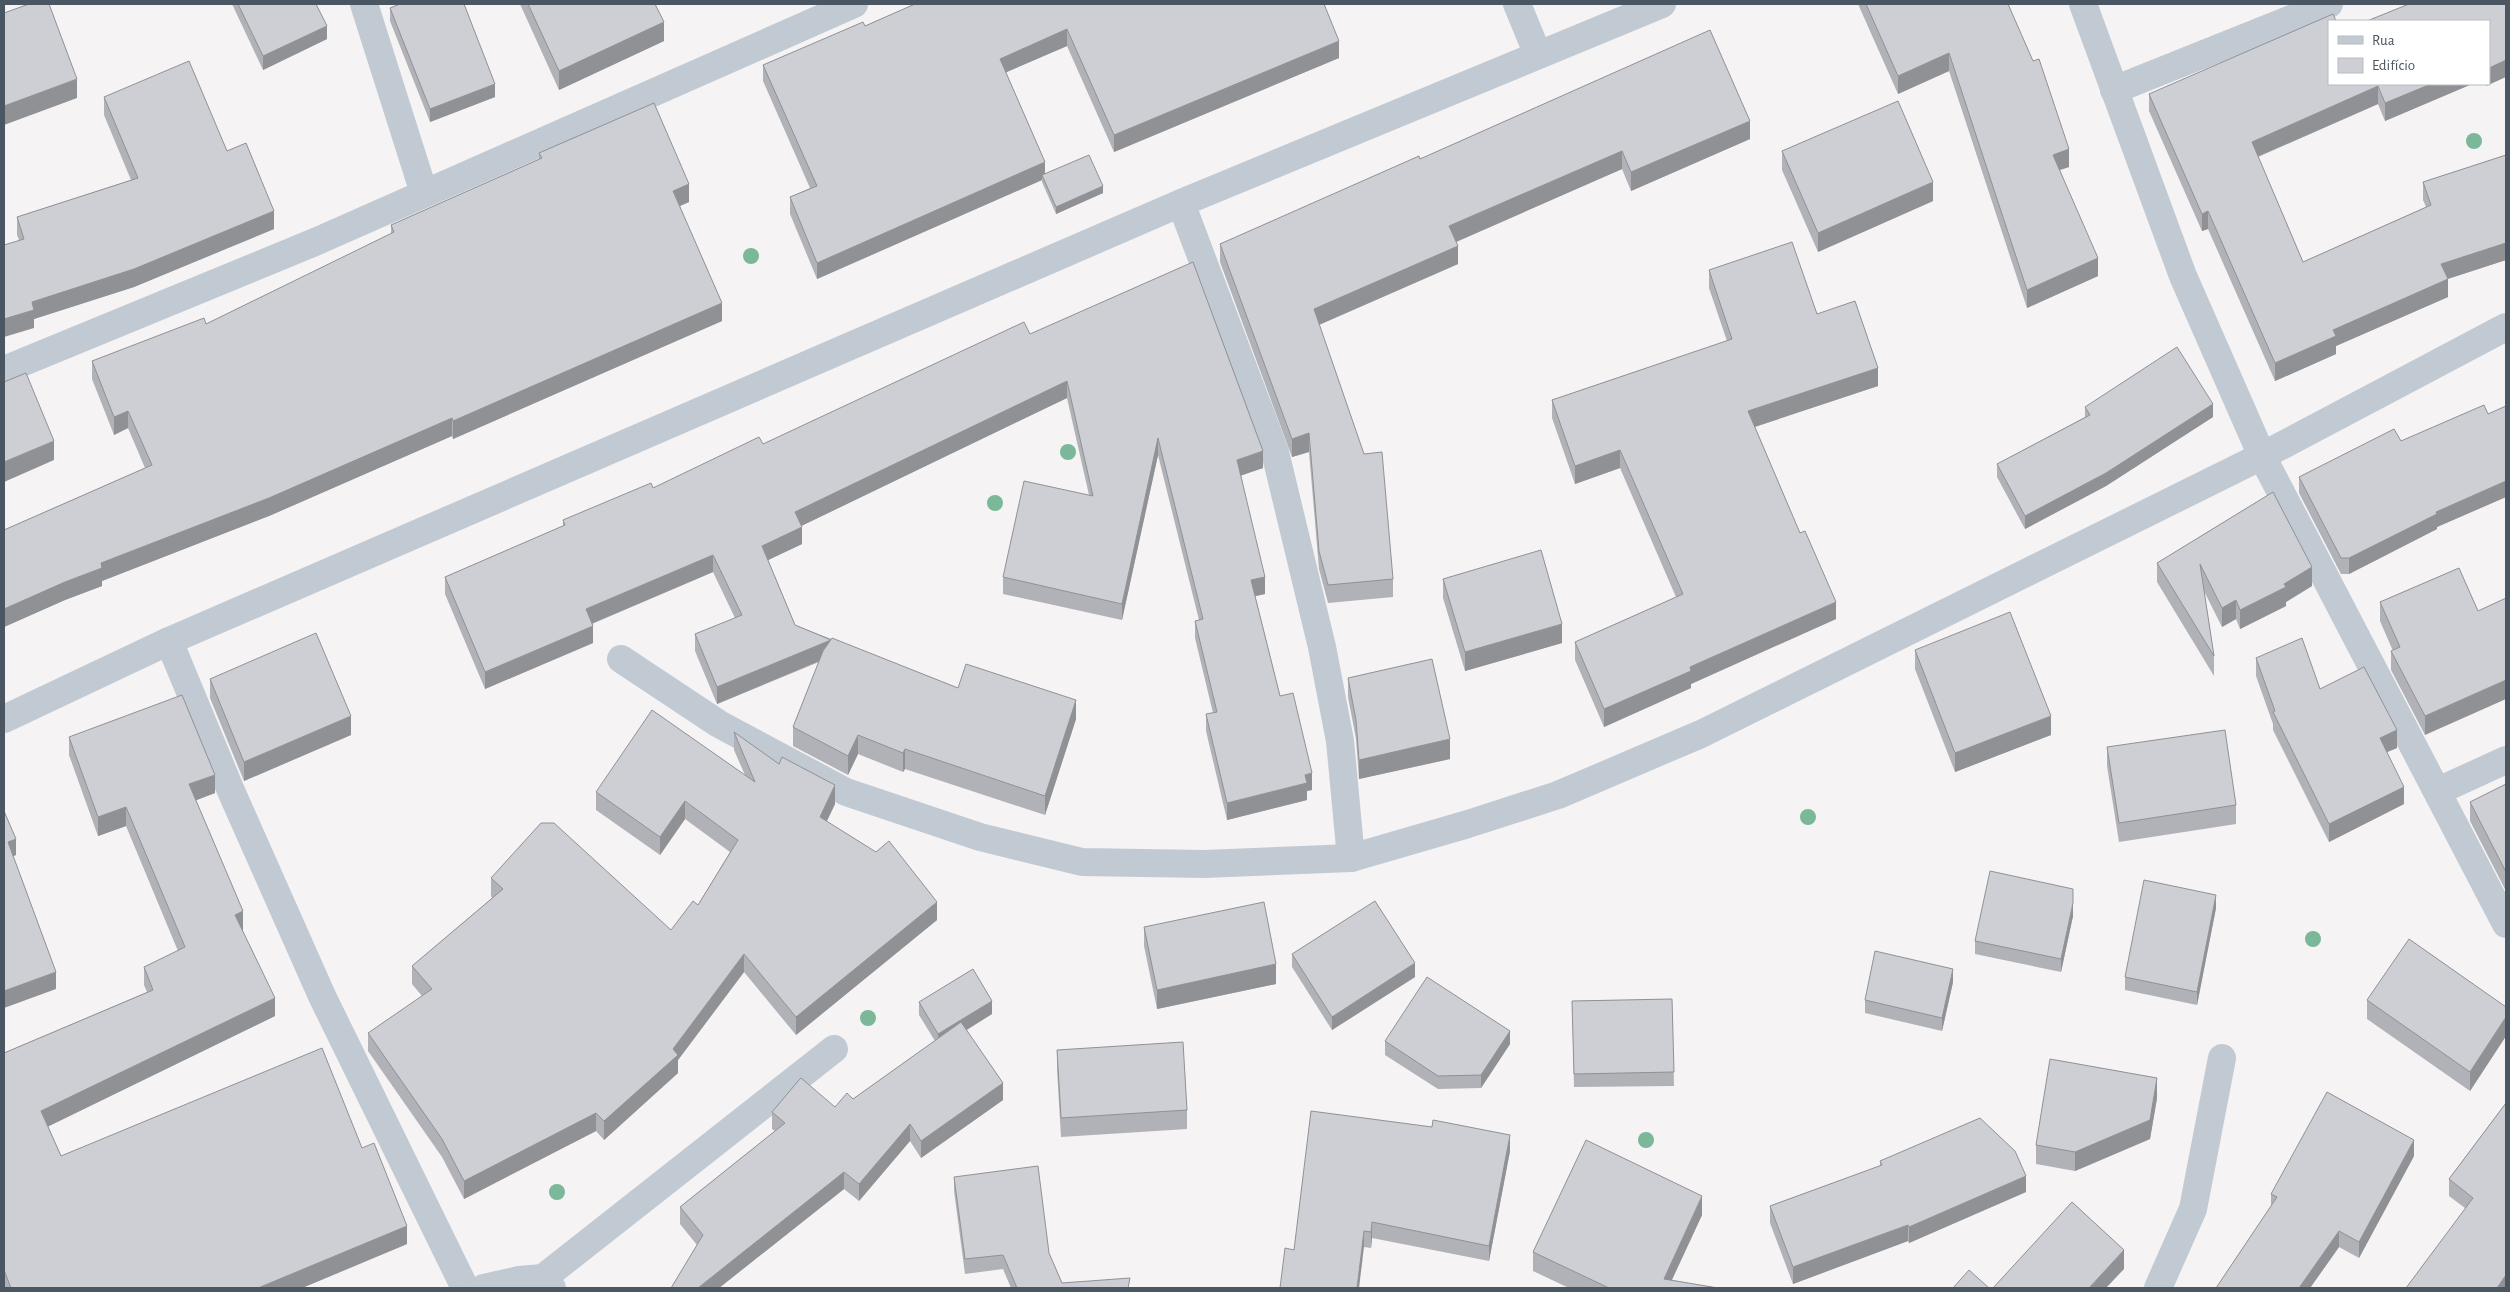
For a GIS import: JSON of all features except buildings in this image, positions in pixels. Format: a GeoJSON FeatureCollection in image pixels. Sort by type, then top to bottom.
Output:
{"type":"FeatureCollection","features":[{"type":"Feature","properties":{"kind":"street"},"geometry":{"type":"LineString","coordinates":[[364,4],[424,193]]}},
{"type":"Feature","properties":{"kind":"street"},"geometry":{"type":"LineString","coordinates":[[4,370],[315,242],[854,4]]}},
{"type":"Feature","properties":{"kind":"street"},"geometry":{"type":"LineString","coordinates":[[1517,4],[1538,55]]}},
{"type":"Feature","properties":{"kind":"street"},"geometry":{"type":"LineString","coordinates":[[4,719],[169,641],[1181,204],[1662,4]]}},
{"type":"Feature","properties":{"kind":"street"},"geometry":{"type":"LineString","coordinates":[[2082,4],[2183,276],[2262,456],[2506,924]]}},
{"type":"Feature","properties":{"kind":"street"},"geometry":{"type":"LineString","coordinates":[[2114,90],[2329,4]]}},
{"type":"Feature","properties":{"kind":"street"},"geometry":{"type":"LineString","coordinates":[[1181,204],[1275,452],[1322,647],[1338,731],[1351,858]]}},
{"type":"Feature","properties":{"kind":"street"},"geometry":{"type":"LineString","coordinates":[[622,658],[719,724],[846,792],[980,837],[1082,862],[1204,864],[1351,858],[1486,818],[1558,794],[1701,734],[2262,456],[2506,327]]}},
{"type":"Feature","properties":{"kind":"street"},"geometry":{"type":"LineString","coordinates":[[169,641],[231,791],[322,996],[465,1288]]}},
{"type":"Feature","properties":{"kind":"street"},"geometry":{"type":"LineString","coordinates":[[2438,791],[2506,760]]}},
{"type":"Feature","properties":{"kind":"street"},"geometry":{"type":"LineString","coordinates":[[484,1288],[520,1280],[548,1283],[834,1049]]}},
{"type":"Feature","properties":{"kind":"street"},"geometry":{"type":"LineString","coordinates":[[2158,1288],[2193,1210],[2222,1058]]}}]}
